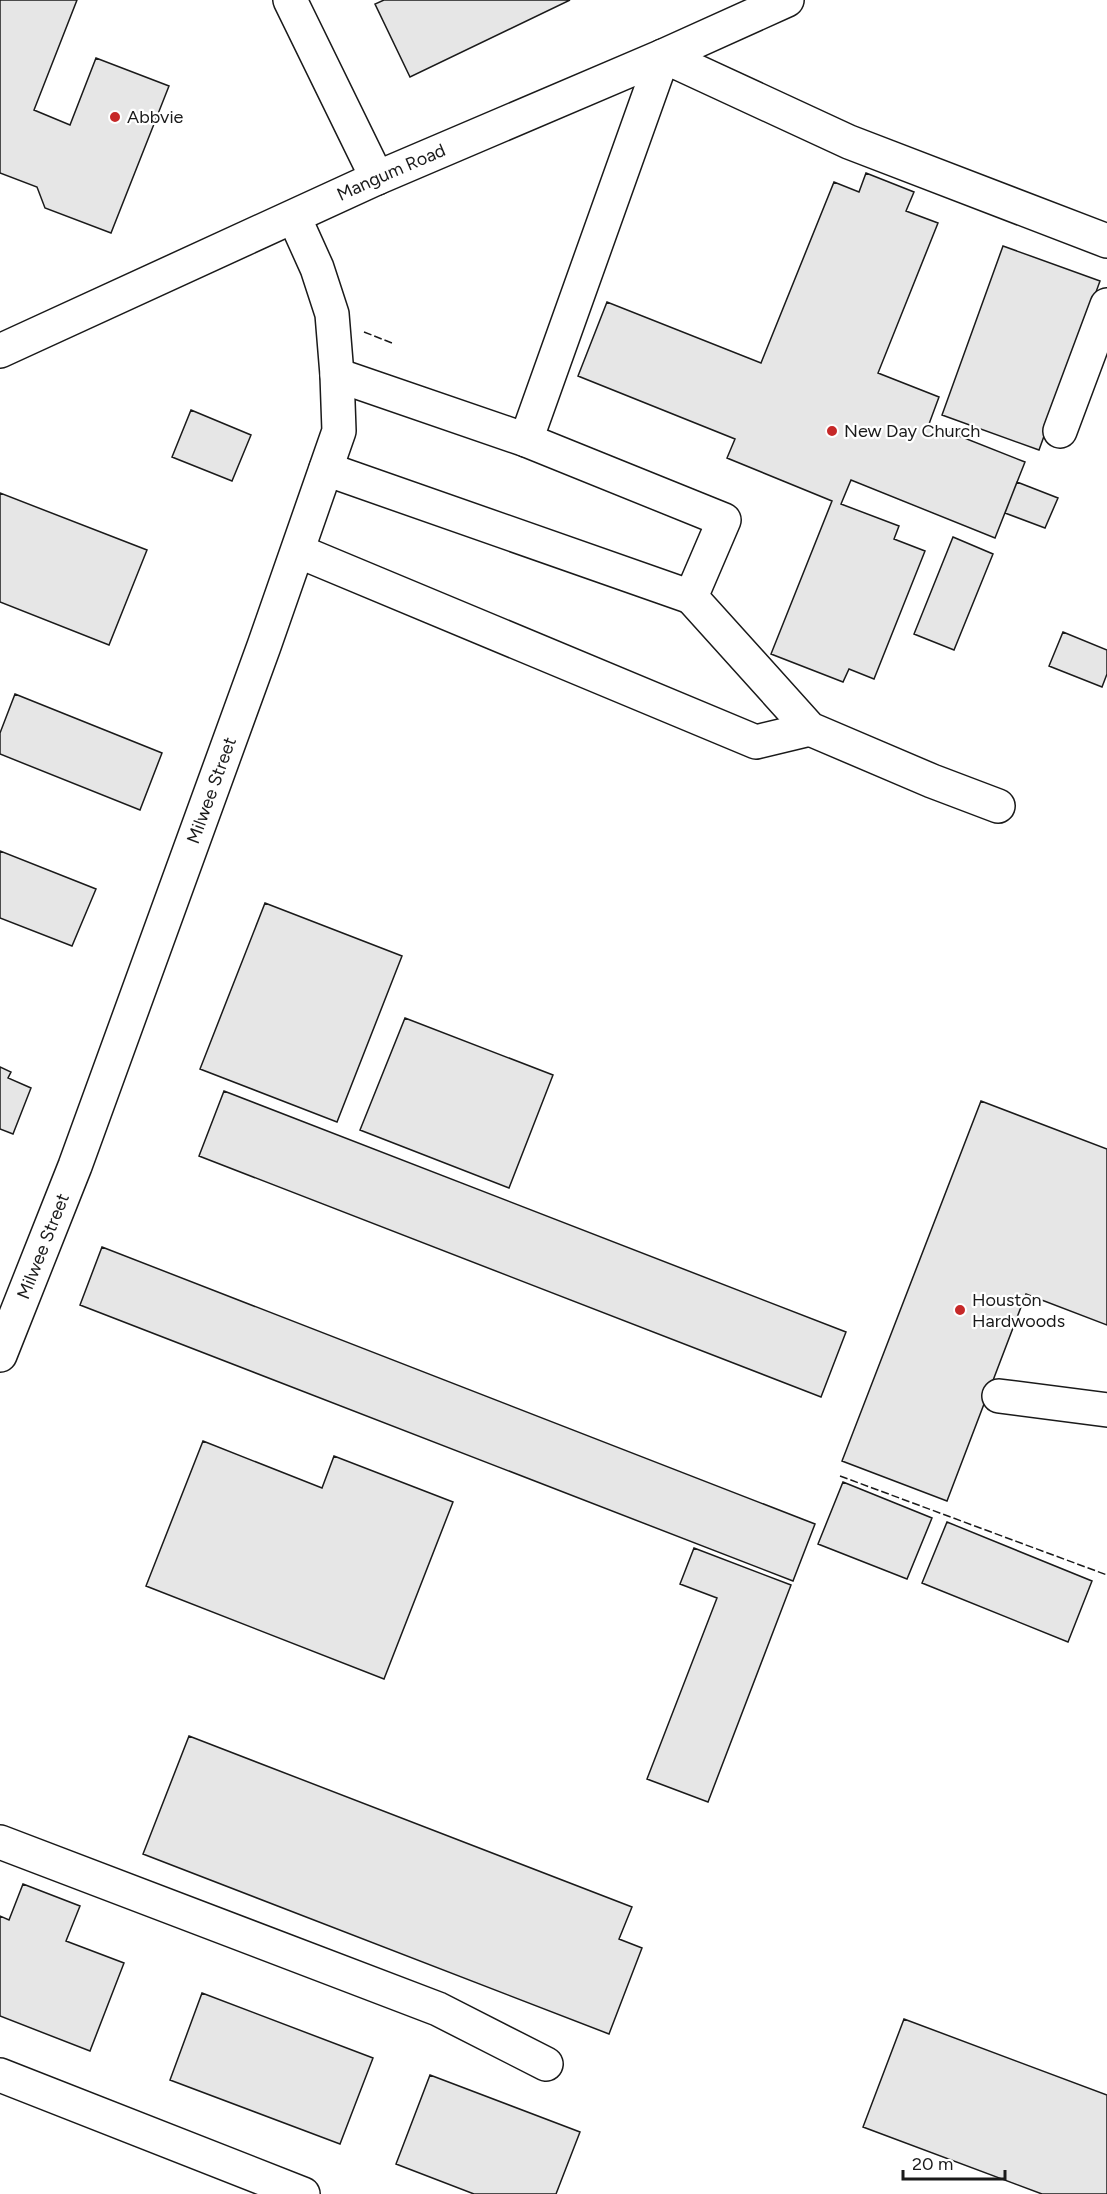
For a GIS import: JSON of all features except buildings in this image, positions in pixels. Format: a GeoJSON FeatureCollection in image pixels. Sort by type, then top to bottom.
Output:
{"type":"FeatureCollection","features":[{"type":"Feature","properties":{"kind":"street"},"geometry":{"type":"LineString","coordinates":[[290,0],[378,178]]}},
{"type":"Feature","properties":{"kind":"street","name":"Mangum Road"},"geometry":{"type":"LineString","coordinates":[[0,351],[378,178],[663,56],[787,0]]}},
{"type":"Feature","properties":{"kind":"street"},"geometry":{"type":"LineString","coordinates":[[526,440],[663,56],[849,142],[1107,241]]}},
{"type":"Feature","properties":{"kind":"street","name":"Milwee Street"},"geometry":{"type":"LineString","coordinates":[[0,1355],[75,1166],[298,551],[339,430],[332,314],[317,268],[294,217]]}},
{"type":"Feature","properties":{"kind":"street"},"geometry":{"type":"LineString","coordinates":[[1060,431],[1103,325]]}},
{"type":"Feature","properties":{"kind":"street"},"geometry":{"type":"LineString","coordinates":[[337,375],[526,440],[724,520],[691,597]]}},
{"type":"Feature","properties":{"kind":"street"},"geometry":{"type":"LineString","coordinates":[[326,469],[691,597],[810,729],[932,781],[998,806]]}},
{"type":"Feature","properties":{"kind":"street"},"geometry":{"type":"LineString","coordinates":[[298,551],[756,742],[810,729]]}},
{"type":"Feature","properties":{"kind":"street"},"geometry":{"type":"LineString","coordinates":[[999,1396],[1107,1410]]}},
{"type":"Feature","properties":{"kind":"street"},"geometry":{"type":"LineString","coordinates":[[0,1842],[438,2009],[546,2064]]}},
{"type":"Feature","properties":{"kind":"street"},"geometry":{"type":"LineString","coordinates":[[0,2075],[303,2194]]}},
{"type":"Feature","properties":{"kind":"fence"},"geometry":{"type":"LineString","coordinates":[[364,332],[392,343]]}},
{"type":"Feature","properties":{"kind":"fence"},"geometry":{"type":"LineString","coordinates":[[840,1476],[1107,1575]]}},
{"type":"Feature","properties":{"kind":"place","name":"Abbvie"},"geometry":{"type":"Point","coordinates":[115,117]}},
{"type":"Feature","properties":{"kind":"place","name":"New Day Church"},"geometry":{"type":"Point","coordinates":[832,431]}},
{"type":"Feature","properties":{"kind":"place","name":"Houston Hardwoods"},"geometry":{"type":"Point","coordinates":[960,1310]}}]}
